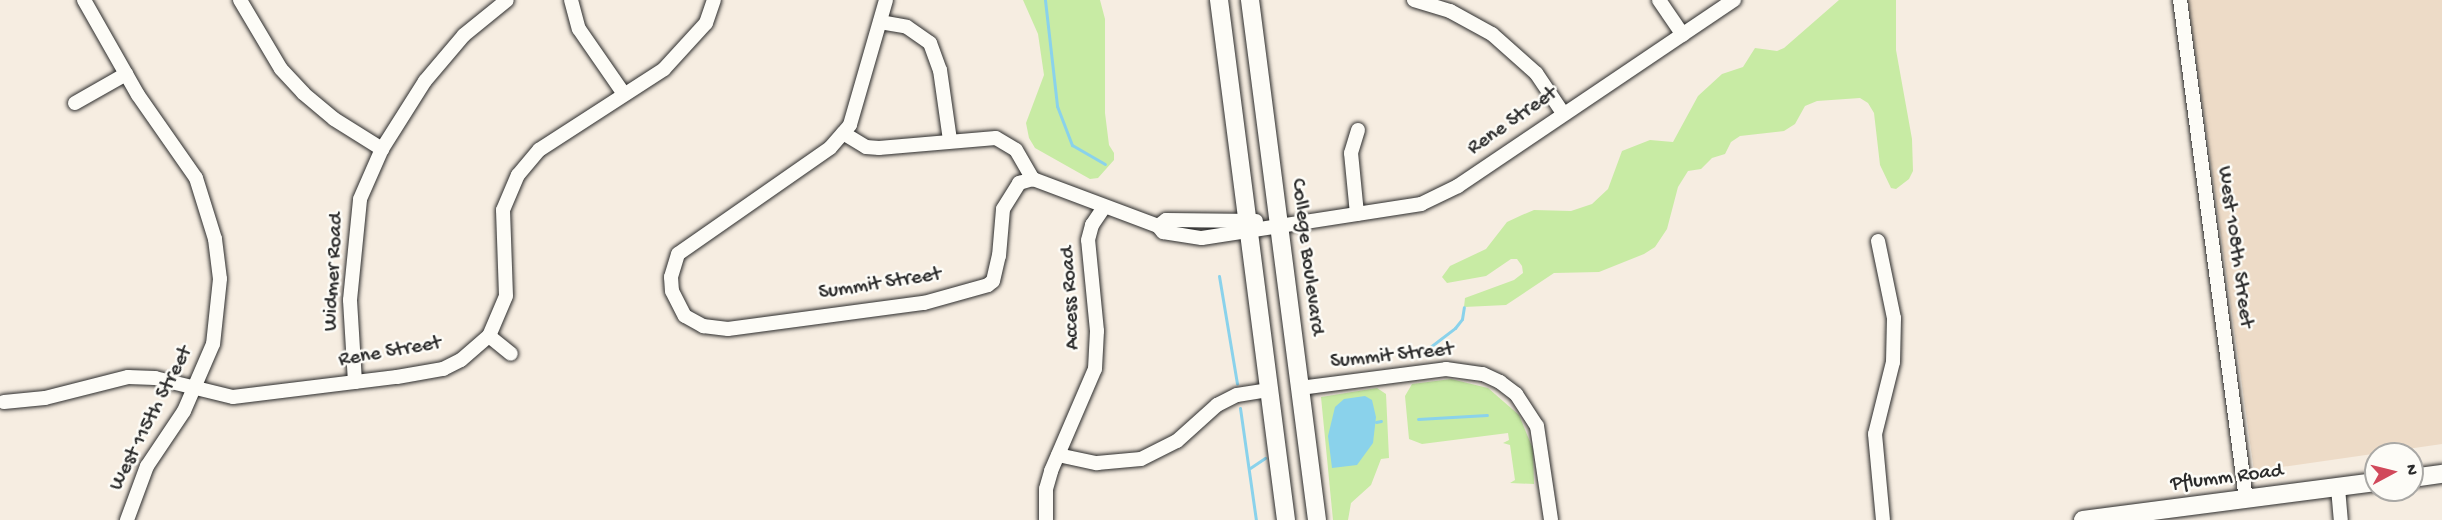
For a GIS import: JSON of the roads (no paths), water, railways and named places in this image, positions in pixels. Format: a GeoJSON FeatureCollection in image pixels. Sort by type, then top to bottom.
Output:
{"type":"FeatureCollection","features":[{"type":"Feature","properties":{"kind":"main road"},"geometry":{"type":"LineString","coordinates":[[1219,0],[1246,226],[1286,520]]}},
{"type":"Feature","properties":{"kind":"main road","name":"College Boulevard"},"geometry":{"type":"LineString","coordinates":[[1250,0],[1317,520]]}},
{"type":"Feature","properties":{"kind":"main road"},"geometry":{"type":"LineString","coordinates":[[2424,476],[2442,474]]}},
{"type":"Feature","properties":{"kind":"main road","name":"Pflumm Road"},"geometry":{"type":"LineString","coordinates":[[2084,520],[2364,484]]}},
{"type":"Feature","properties":{"kind":"street","name":"West 115th Street"},"geometry":{"type":"LineString","coordinates":[[84,0],[126,74],[196,178],[215,239],[220,279],[213,344],[184,411],[147,466],[127,520]]}},
{"type":"Feature","properties":{"kind":"street"},"geometry":{"type":"LineString","coordinates":[[240,0],[281,69],[303,93],[334,119],[382,148]]}},
{"type":"Feature","properties":{"kind":"street","name":"Widmer Road"},"geometry":{"type":"LineString","coordinates":[[355,382],[351,300],[360,199],[382,148],[425,81],[464,34],[507,0]]}},
{"type":"Feature","properties":{"kind":"street"},"geometry":{"type":"LineString","coordinates":[[571,0],[579,29],[624,94]]}},
{"type":"Feature","properties":{"kind":"street"},"geometry":{"type":"LineString","coordinates":[[511,354],[489,336],[506,296],[503,210],[518,175],[539,150],[664,69],[689,45],[706,23],[714,0]]}},
{"type":"Feature","properties":{"kind":"street"},"geometry":{"type":"LineString","coordinates":[[886,0],[850,125],[843,133],[866,147],[879,148],[950,140],[996,138],[1016,150],[1033,179]]}},
{"type":"Feature","properties":{"kind":"street"},"geometry":{"type":"LineString","coordinates":[[1414,0],[1453,6],[1492,34],[1521,58],[1563,112]]}},
{"type":"Feature","properties":{"kind":"street"},"geometry":{"type":"LineString","coordinates":[[1659,0],[1683,35]]}},
{"type":"Feature","properties":{"kind":"street","name":"Rene Street"},"geometry":{"type":"LineString","coordinates":[[1033,179],[1158,226],[1166,220],[1246,226],[1279,225],[1403,208],[1439,196],[1734,0]]}},
{"type":"Feature","properties":{"kind":"street","name":"West 108th Street"},"geometry":{"type":"LineString","coordinates":[[2180,0],[2246,499]]}},
{"type":"Feature","properties":{"kind":"street"},"geometry":{"type":"LineString","coordinates":[[880,22],[907,27],[930,44],[940,70],[950,140]]}},
{"type":"Feature","properties":{"kind":"street"},"geometry":{"type":"LineString","coordinates":[[75,103],[126,74]]}},
{"type":"Feature","properties":{"kind":"street"},"geometry":{"type":"LineString","coordinates":[[1357,214],[1351,153],[1358,129]]}},
{"type":"Feature","properties":{"kind":"street","name":"Summit Street"},"geometry":{"type":"LineString","coordinates":[[843,133],[830,148],[686,246],[673,266],[672,291],[679,306],[693,322],[728,329],[924,303],[988,285],[993,281],[999,256],[1003,209],[1019,183],[1033,179]]}},
{"type":"Feature","properties":{"kind":"street","name":"Access Road"},"geometry":{"type":"LineString","coordinates":[[1046,520],[1046,489],[1095,369],[1098,346],[1088,240],[1092,225],[1104,207]]}},
{"type":"Feature","properties":{"kind":"street"},"geometry":{"type":"LineString","coordinates":[[1878,241],[1894,318],[1893,362],[1875,434],[1883,520]]}},
{"type":"Feature","properties":{"kind":"street","name":"Rene Street"},"geometry":{"type":"LineString","coordinates":[[4,402],[45,399],[128,377],[155,378],[232,397],[355,382],[443,369],[489,336]]}},
{"type":"Feature","properties":{"kind":"street","name":"Summit Street"},"geometry":{"type":"LineString","coordinates":[[1300,388],[1464,369],[1500,382],[1517,396],[1537,426],[1543,447],[1551,520]]}},
{"type":"Feature","properties":{"kind":"street"},"geometry":{"type":"LineString","coordinates":[[1058,455],[1096,463],[1141,459],[1177,441],[1217,405],[1237,395],[1268,390]]}},
{"type":"Feature","properties":{"kind":"street"},"geometry":{"type":"LineString","coordinates":[[2338,488],[2341,520]]}},
{"type":"Feature","properties":{"kind":"water"},"geometry":{"type":"Polygon","coordinates":[[[1365,396],[1372,400],[1376,417],[1373,443],[1357,465],[1332,468],[1328,436],[1335,407],[1344,399],[1365,396]]]}},
{"type":"Feature","properties":{"kind":"waterway"},"geometry":{"type":"LineString","coordinates":[[1045,0],[1057,106],[1072,145],[1105,164]]}},
{"type":"Feature","properties":{"kind":"waterway"},"geometry":{"type":"LineString","coordinates":[[1219,276],[1237,384]]}},
{"type":"Feature","properties":{"kind":"waterway"},"geometry":{"type":"LineString","coordinates":[[1417,357],[1455,328],[1462,319],[1464,307]]}},
{"type":"Feature","properties":{"kind":"waterway"},"geometry":{"type":"LineString","coordinates":[[1240,408],[1256,520]]}},
{"type":"Feature","properties":{"kind":"waterway"},"geometry":{"type":"LineString","coordinates":[[1418,419],[1487,415]]}},
{"type":"Feature","properties":{"kind":"waterway"},"geometry":{"type":"LineString","coordinates":[[1376,422],[1381,421]]}},
{"type":"Feature","properties":{"kind":"waterway"},"geometry":{"type":"LineString","coordinates":[[1250,468],[1265,458]]}}]}
